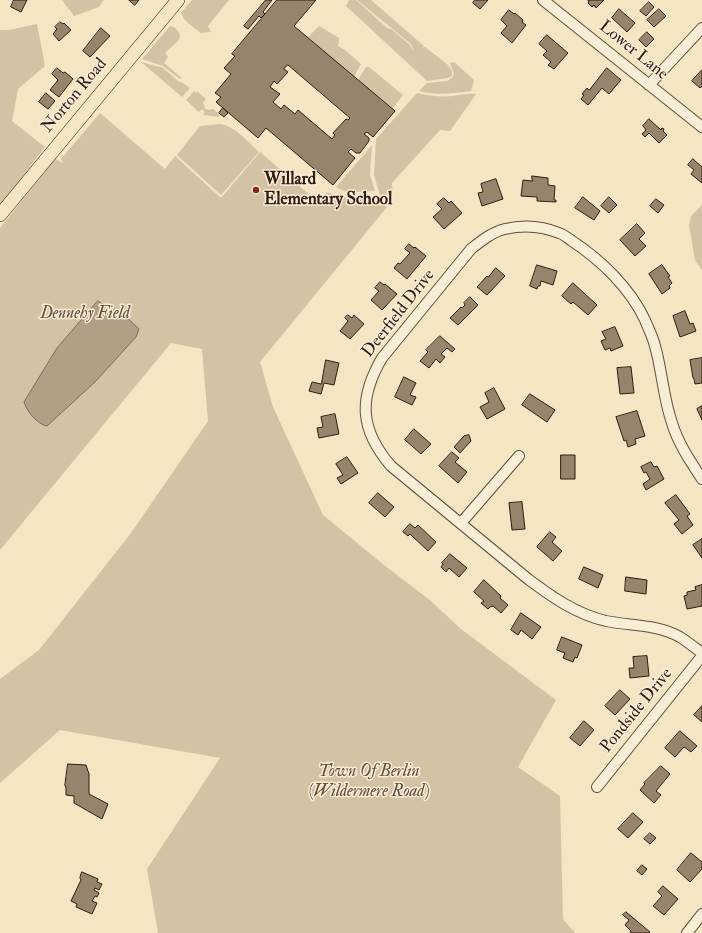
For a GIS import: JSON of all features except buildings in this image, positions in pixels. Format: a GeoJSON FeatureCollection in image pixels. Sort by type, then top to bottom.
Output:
{"type":"FeatureCollection","features":[{"type":"Feature","properties":{"kind":"main road","name":"Norton Road"},"geometry":{"type":"LineString","coordinates":[[0,215],[178,0]]}},
{"type":"Feature","properties":{"kind":"street","name":"Lower Lane"},"geometry":{"type":"LineString","coordinates":[[544,0],[702,127]]}},
{"type":"Feature","properties":{"kind":"street"},"geometry":{"type":"LineString","coordinates":[[649,85],[702,28]]}},
{"type":"Feature","properties":{"kind":"street","name":"Deerfield Drive"},"geometry":{"type":"LineString","coordinates":[[702,479],[682,448],[672,424],[665,398],[655,346],[644,319],[631,297],[615,277],[582,247],[559,233],[540,228],[522,226],[503,229],[486,237],[471,249],[382,358],[373,374],[367,390],[366,407],[368,425],[372,439],[380,453],[391,466],[528,579],[547,594],[567,606],[585,614],[605,621],[665,631],[679,637],[702,655]]}},
{"type":"Feature","properties":{"kind":"street"},"geometry":{"type":"LineString","coordinates":[[461,523],[519,456]]}},
{"type":"Feature","properties":{"kind":"street","name":"Pondside Drive"},"geometry":{"type":"LineString","coordinates":[[596,787],[702,655]]}},
{"type":"Feature","properties":{"kind":"street"},"geometry":{"type":"LineString","coordinates":[[687,933],[702,914]]}},
{"type":"Feature","properties":{"kind":"green space"},"geometry":{"type":"Polygon","coordinates":[[[62,0],[104,0],[99,7],[74,16],[62,0]]]}},
{"type":"Feature","properties":{"kind":"green space"},"geometry":{"type":"Polygon","coordinates":[[[192,0],[229,0],[208,26],[211,32],[201,33],[184,19],[181,13],[192,0]]]}},
{"type":"Feature","properties":{"kind":"green space"},"geometry":{"type":"Polygon","coordinates":[[[349,0],[356,0],[387,28],[391,29],[409,44],[414,52],[411,44],[357,0],[371,0],[424,46],[422,48],[425,47],[447,64],[452,71],[452,76],[427,81],[346,6],[349,0]]]}},
{"type":"Feature","properties":{"kind":"green space"},"geometry":{"type":"Polygon","coordinates":[[[37,24],[45,66],[18,89],[12,121],[45,147],[0,206],[0,30],[9,30],[37,24]]]}},
{"type":"Feature","properties":{"kind":"green space"},"geometry":{"type":"Polygon","coordinates":[[[170,26],[174,27],[179,32],[180,36],[179,40],[165,53],[168,57],[164,63],[182,78],[180,79],[163,66],[142,59],[170,26]]]}},
{"type":"Feature","properties":{"kind":"green space"},"geometry":{"type":"Polygon","coordinates":[[[319,26],[339,38],[338,46],[361,64],[354,77],[308,37],[319,26]]]}},
{"type":"Feature","properties":{"kind":"green space"},"geometry":{"type":"Polygon","coordinates":[[[141,62],[163,68],[178,81],[190,88],[182,97],[141,62]]]}},
{"type":"Feature","properties":{"kind":"green space"},"geometry":{"type":"Polygon","coordinates":[[[454,62],[474,80],[471,91],[438,94],[419,91],[427,83],[447,81],[452,78],[454,74],[450,63],[454,62]]]}},
{"type":"Feature","properties":{"kind":"green space"},"geometry":{"type":"Polygon","coordinates":[[[366,67],[369,67],[403,95],[392,109],[358,80],[366,67]]]}},
{"type":"Feature","properties":{"kind":"green space"},"geometry":{"type":"Polygon","coordinates":[[[194,91],[196,93],[197,91],[206,99],[203,102],[205,109],[213,109],[219,114],[219,117],[203,115],[205,112],[202,109],[199,112],[186,100],[194,91]]]}},
{"type":"Feature","properties":{"kind":"green space"},"geometry":{"type":"Polygon","coordinates":[[[417,93],[430,96],[476,94],[450,131],[440,130],[392,183],[393,200],[389,204],[381,199],[374,175],[376,139],[417,93]]]}},
{"type":"Feature","properties":{"kind":"green space","name":"Town Of Berlin (Wildermere Road)"},"geometry":{"type":"Polygon","coordinates":[[[100,113],[165,169],[175,156],[221,198],[260,152],[318,202],[327,192],[342,197],[372,198],[387,207],[260,362],[273,407],[323,515],[431,601],[461,629],[556,700],[518,767],[560,796],[563,919],[575,933],[158,933],[147,869],[220,758],[60,730],[0,783],[0,679],[39,650],[131,533],[208,421],[202,349],[171,343],[0,550],[0,228],[55,159],[63,163],[61,159],[100,113]]]}},
{"type":"Feature","properties":{"kind":"green space"},"geometry":{"type":"Polygon","coordinates":[[[220,124],[226,125],[236,131],[259,152],[221,195],[177,155],[200,126],[220,124]]]}},
{"type":"Feature","properties":{"kind":"green space"},"geometry":{"type":"Polygon","coordinates":[[[372,145],[370,175],[375,191],[350,192],[336,187],[372,145]]]}},
{"type":"Feature","properties":{"kind":"green space"},"geometry":{"type":"Polygon","coordinates":[[[702,205],[702,270],[695,260],[689,225],[691,216],[702,205]]]}},
{"type":"Feature","properties":{"kind":"shaded area"},"geometry":{"type":"Polygon","coordinates":[[[98,301],[112,310],[122,313],[139,329],[136,337],[95,382],[47,426],[43,425],[27,410],[24,402],[57,348],[98,301]]]}},
{"type":"Feature","properties":{"kind":"place","name":"Willard Elementary School"},"geometry":{"type":"Point","coordinates":[256,190]}},
{"type":"Feature","properties":{"kind":"park label","name":"Dennehy Field"},"geometry":{"type":"Point","coordinates":[85,314]}}]}
